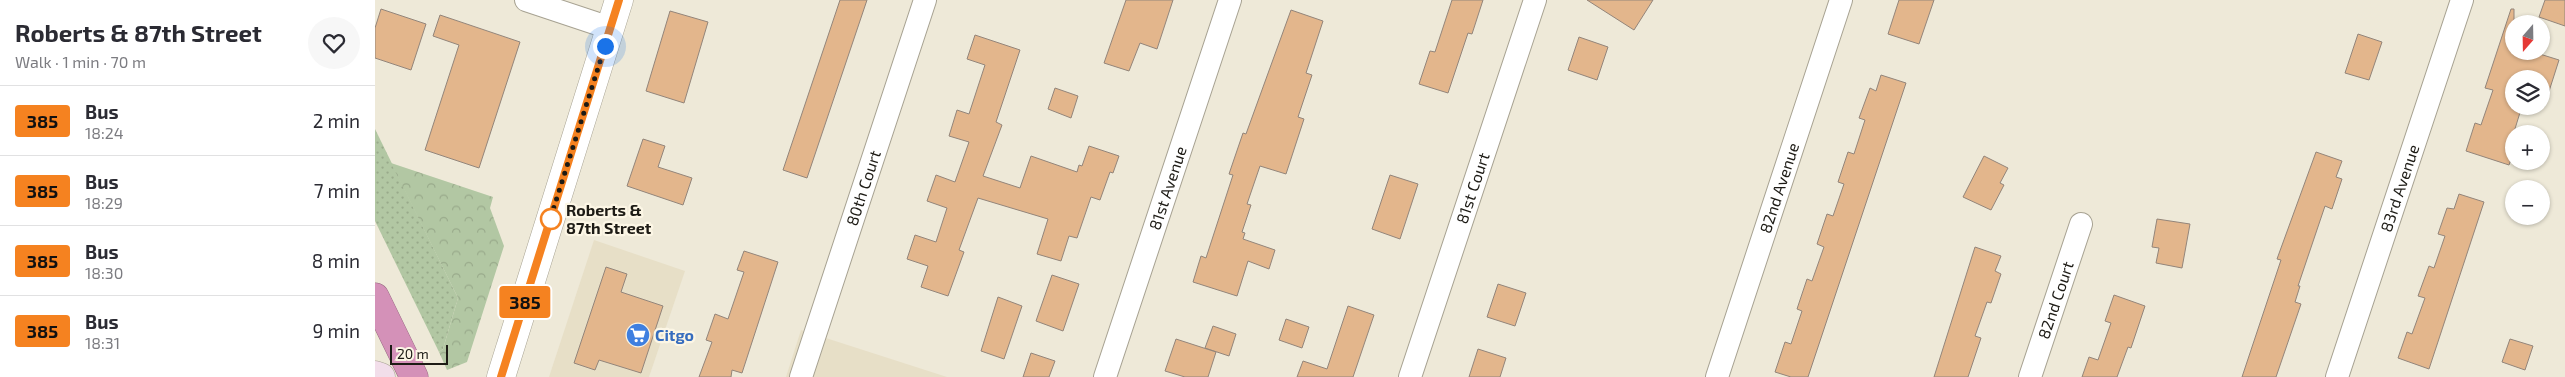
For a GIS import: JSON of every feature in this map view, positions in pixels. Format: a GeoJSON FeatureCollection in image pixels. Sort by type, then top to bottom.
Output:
{"type":"FeatureCollection","features":[{"type":"Feature","properties":{"kind":"highway"},"geometry":{"type":"LineString","coordinates":[[375,297],[414,377]]}},
{"type":"Feature","properties":{"kind":"main road"},"geometry":{"type":"LineString","coordinates":[[375,375],[381,377]]}},
{"type":"Feature","properties":{"kind":"street"},"geometry":{"type":"LineString","coordinates":[[526,0],[611,28]]}},
{"type":"Feature","properties":{"kind":"street"},"geometry":{"type":"LineString","coordinates":[[501,377],[619,0]]}},
{"type":"Feature","properties":{"kind":"street","name":"80th Court"},"geometry":{"type":"LineString","coordinates":[[801,377],[925,0]]}},
{"type":"Feature","properties":{"kind":"street","name":"81st Avenue"},"geometry":{"type":"LineString","coordinates":[[1105,377],[1230,0]]}},
{"type":"Feature","properties":{"kind":"street","name":"81st Court"},"geometry":{"type":"LineString","coordinates":[[1410,377],[1535,0]]}},
{"type":"Feature","properties":{"kind":"street","name":"82nd Avenue"},"geometry":{"type":"LineString","coordinates":[[1717,377],[1841,0]]}},
{"type":"Feature","properties":{"kind":"street","name":"83rd Avenue"},"geometry":{"type":"LineString","coordinates":[[2337,377],[2462,0]]}},
{"type":"Feature","properties":{"kind":"street","name":"82nd Court"},"geometry":{"type":"LineString","coordinates":[[2030,377],[2081,224]]}},
{"type":"Feature","properties":{"kind":"shaded area"},"geometry":{"type":"Polygon","coordinates":[[[594,240],[685,271],[649,377],[549,377],[594,240]]]}},
{"type":"Feature","properties":{"kind":"shaded area"},"geometry":{"type":"Polygon","coordinates":[[[801,330],[947,377],[786,377],[801,330]]]}},
{"type":"Feature","properties":{"kind":"green space"},"geometry":{"type":"Polygon","coordinates":[[[375,129],[458,298],[443,349],[439,352],[375,221],[375,129]]]}},
{"type":"Feature","properties":{"kind":"green space"},"geometry":{"type":"Polygon","coordinates":[[[391,163],[493,197],[490,208],[504,246],[467,362],[447,370],[439,352],[443,349],[458,298],[391,163]]]}},
{"type":"Feature","properties":{"kind":"building"},"geometry":{"type":"Polygon","coordinates":[[[840,0],[867,0],[807,178],[783,170],[840,0]]]}},
{"type":"Feature","properties":{"kind":"building"},"geometry":{"type":"Polygon","coordinates":[[[1126,0],[1173,0],[1157,49],[1140,43],[1129,71],[1104,63],[1126,0]]]}},
{"type":"Feature","properties":{"kind":"building"},"geometry":{"type":"Polygon","coordinates":[[[1452,0],[1483,0],[1472,34],[1468,33],[1448,93],[1419,84],[1430,51],[1435,52],[1452,0]]]}},
{"type":"Feature","properties":{"kind":"building"},"geometry":{"type":"Polygon","coordinates":[[[1587,0],[1653,0],[1634,30],[1587,0]]]}},
{"type":"Feature","properties":{"kind":"building"},"geometry":{"type":"Polygon","coordinates":[[[1899,0],[1934,0],[1919,44],[1888,34],[1899,0]]]}},
{"type":"Feature","properties":{"kind":"building"},"geometry":{"type":"Polygon","coordinates":[[[2545,0],[2565,0],[2565,26],[2550,21],[2550,15],[2540,15],[2545,0]]]}},
{"type":"Feature","properties":{"kind":"building"},"geometry":{"type":"Polygon","coordinates":[[[381,9],[426,24],[411,70],[375,58],[375,28],[381,9]]]}},
{"type":"Feature","properties":{"kind":"building"},"geometry":{"type":"Polygon","coordinates":[[[2511,9],[2514,9],[2514,15],[2509,15],[2511,9]]]}},
{"type":"Feature","properties":{"kind":"building"},"geometry":{"type":"Polygon","coordinates":[[[1291,10],[1323,21],[1306,73],[1312,75],[1298,117],[1304,119],[1286,174],[1260,166],[1247,204],[1251,205],[1242,232],[1245,233],[1243,239],[1275,250],[1269,269],[1248,261],[1237,296],[1193,282],[1201,256],[1206,258],[1233,175],[1229,174],[1243,133],[1246,134],[1291,10]]]}},
{"type":"Feature","properties":{"kind":"building"},"geometry":{"type":"Polygon","coordinates":[[[670,11],[708,22],[684,103],[646,91],[670,11]]]}},
{"type":"Feature","properties":{"kind":"building"},"geometry":{"type":"Polygon","coordinates":[[[440,15],[520,42],[479,168],[425,150],[459,45],[433,36],[440,15]]]}},
{"type":"Feature","properties":{"kind":"building"},"geometry":{"type":"Polygon","coordinates":[[[2505,27],[2505,60],[2550,60],[2550,57],[2559,60],[2550,88],[2550,70],[2505,70],[2505,115],[2519,115],[2516,125],[2505,125],[2505,164],[2466,151],[2475,123],[2481,125],[2493,90],[2485,88],[2505,27]]]}},
{"type":"Feature","properties":{"kind":"building"},"geometry":{"type":"Polygon","coordinates":[[[2358,34],[2382,42],[2369,80],[2345,73],[2358,34]]]}},
{"type":"Feature","properties":{"kind":"building"},"geometry":{"type":"Polygon","coordinates":[[[975,35],[1020,50],[996,122],[1002,125],[983,176],[1020,188],[1031,156],[1077,172],[1079,165],[1082,166],[1089,146],[1119,156],[1113,173],[1110,172],[1100,200],[1091,197],[1077,238],[1069,236],[1061,261],[1037,254],[1048,219],[978,198],[959,250],[964,252],[948,296],[921,287],[928,266],[907,259],[915,235],[936,242],[947,208],[927,201],[936,175],[955,182],[969,142],[949,136],[957,110],[969,114],[985,65],[967,59],[975,35]]]}},
{"type":"Feature","properties":{"kind":"building"},"geometry":{"type":"Polygon","coordinates":[[[1579,37],[1608,47],[1597,80],[1568,70],[1579,37]]]}},
{"type":"Feature","properties":{"kind":"building"},"geometry":{"type":"Polygon","coordinates":[[[1881,75],[1906,83],[1808,377],[1791,377],[1775,372],[1785,342],[1791,344],[1802,311],[1797,309],[1807,279],[1812,281],[1824,247],[1817,244],[1827,214],[1833,216],[1844,184],[1838,182],[1848,152],[1854,154],[1865,120],[1859,118],[1870,88],[1876,91],[1881,75]]]}},
{"type":"Feature","properties":{"kind":"building"},"geometry":{"type":"Polygon","coordinates":[[[1055,88],[1078,96],[1071,118],[1048,109],[1055,88]]]}},
{"type":"Feature","properties":{"kind":"building"},"geometry":{"type":"Polygon","coordinates":[[[643,139],[665,146],[658,167],[692,178],[683,205],[627,186],[643,139]]]}},
{"type":"Feature","properties":{"kind":"building"},"geometry":{"type":"Polygon","coordinates":[[[2316,152],[2342,161],[2336,177],[2342,179],[2332,209],[2325,206],[2298,286],[2300,286],[2295,302],[2301,304],[2276,377],[2242,377],[2281,260],[2277,259],[2316,152]]]}},
{"type":"Feature","properties":{"kind":"building"},"geometry":{"type":"Polygon","coordinates":[[[1984,156],[2008,168],[2000,183],[2004,185],[1991,210],[1963,197],[1984,156]]]}},
{"type":"Feature","properties":{"kind":"building"},"geometry":{"type":"Polygon","coordinates":[[[1390,175],[1418,184],[1400,239],[1372,229],[1390,175]]]}},
{"type":"Feature","properties":{"kind":"building"},"geometry":{"type":"Polygon","coordinates":[[[2459,194],[2484,202],[2429,369],[2398,358],[2407,332],[2412,334],[2425,298],[2418,296],[2429,266],[2434,268],[2445,236],[2438,234],[2447,208],[2454,209],[2459,194]]]}},
{"type":"Feature","properties":{"kind":"building"},"geometry":{"type":"Polygon","coordinates":[[[2157,219],[2190,224],[2182,268],[2156,263],[2159,248],[2152,247],[2157,219]]]}},
{"type":"Feature","properties":{"kind":"building"},"geometry":{"type":"Polygon","coordinates":[[[1975,247],[2001,256],[1995,271],[2001,274],[1991,303],[1987,302],[1975,336],[1981,338],[1968,377],[1934,377],[1975,247]]]}},
{"type":"Feature","properties":{"kind":"building"},"geometry":{"type":"Polygon","coordinates":[[[744,251],[778,262],[742,373],[732,370],[731,377],[699,377],[712,342],[706,340],[715,314],[728,319],[744,272],[737,270],[744,251]]]}},
{"type":"Feature","properties":{"kind":"building"},"geometry":{"type":"Polygon","coordinates":[[[606,267],[627,274],[621,292],[663,306],[641,373],[599,360],[595,370],[574,363],[606,267]]]}},
{"type":"Feature","properties":{"kind":"building"},"geometry":{"type":"Polygon","coordinates":[[[1052,275],[1079,284],[1063,331],[1036,321],[1052,275]]]}},
{"type":"Feature","properties":{"kind":"building"},"geometry":{"type":"Polygon","coordinates":[[[1498,284],[1526,293],[1515,326],[1487,317],[1498,284]]]}},
{"type":"Feature","properties":{"kind":"building"},"geometry":{"type":"Polygon","coordinates":[[[2114,295],[2145,306],[2131,348],[2128,347],[2117,377],[2082,377],[2089,357],[2098,360],[2111,323],[2105,321],[2114,295]]]}},
{"type":"Feature","properties":{"kind":"building"},"geometry":{"type":"Polygon","coordinates":[[[998,297],[1022,306],[1004,359],[981,351],[998,297]]]}},
{"type":"Feature","properties":{"kind":"building"},"geometry":{"type":"Polygon","coordinates":[[[1348,306],[1374,315],[1353,377],[1297,377],[1303,361],[1327,369],[1348,306]]]}},
{"type":"Feature","properties":{"kind":"building"},"geometry":{"type":"Polygon","coordinates":[[[1286,319],[1309,327],[1302,348],[1279,340],[1286,319]]]}},
{"type":"Feature","properties":{"kind":"building"},"geometry":{"type":"Polygon","coordinates":[[[1213,326],[1236,334],[1229,356],[1205,348],[1213,326]]]}},
{"type":"Feature","properties":{"kind":"building"},"geometry":{"type":"Polygon","coordinates":[[[1176,339],[1216,352],[1208,377],[1185,377],[1165,371],[1176,339]]]}},
{"type":"Feature","properties":{"kind":"building"},"geometry":{"type":"Polygon","coordinates":[[[2510,339],[2533,346],[2525,370],[2502,362],[2510,339]]]}},
{"type":"Feature","properties":{"kind":"building"},"geometry":{"type":"Polygon","coordinates":[[[1478,349],[1506,358],[1500,377],[1469,377],[1478,349]]]}},
{"type":"Feature","properties":{"kind":"building"},"geometry":{"type":"Polygon","coordinates":[[[1031,353],[1055,361],[1049,377],[1023,377],[1031,353]]]}},
{"type":"Feature","properties":{"kind":"bus line","name":"385"},"geometry":{"type":"LineString","coordinates":[[501,377],[619,0]]}},
{"type":"Feature","properties":{"kind":"place","name":"Roberts & 87th Street"},"geometry":{"type":"Point","coordinates":[551,219]}},
{"type":"Feature","properties":{"kind":"place","name":"Citgo"},"geometry":{"type":"Point","coordinates":[638,335]}},
{"type":"Feature","properties":{"kind":"route"},"geometry":{"type":"LineString","coordinates":[[551,219],[548,226],[605,46]]}}]}
